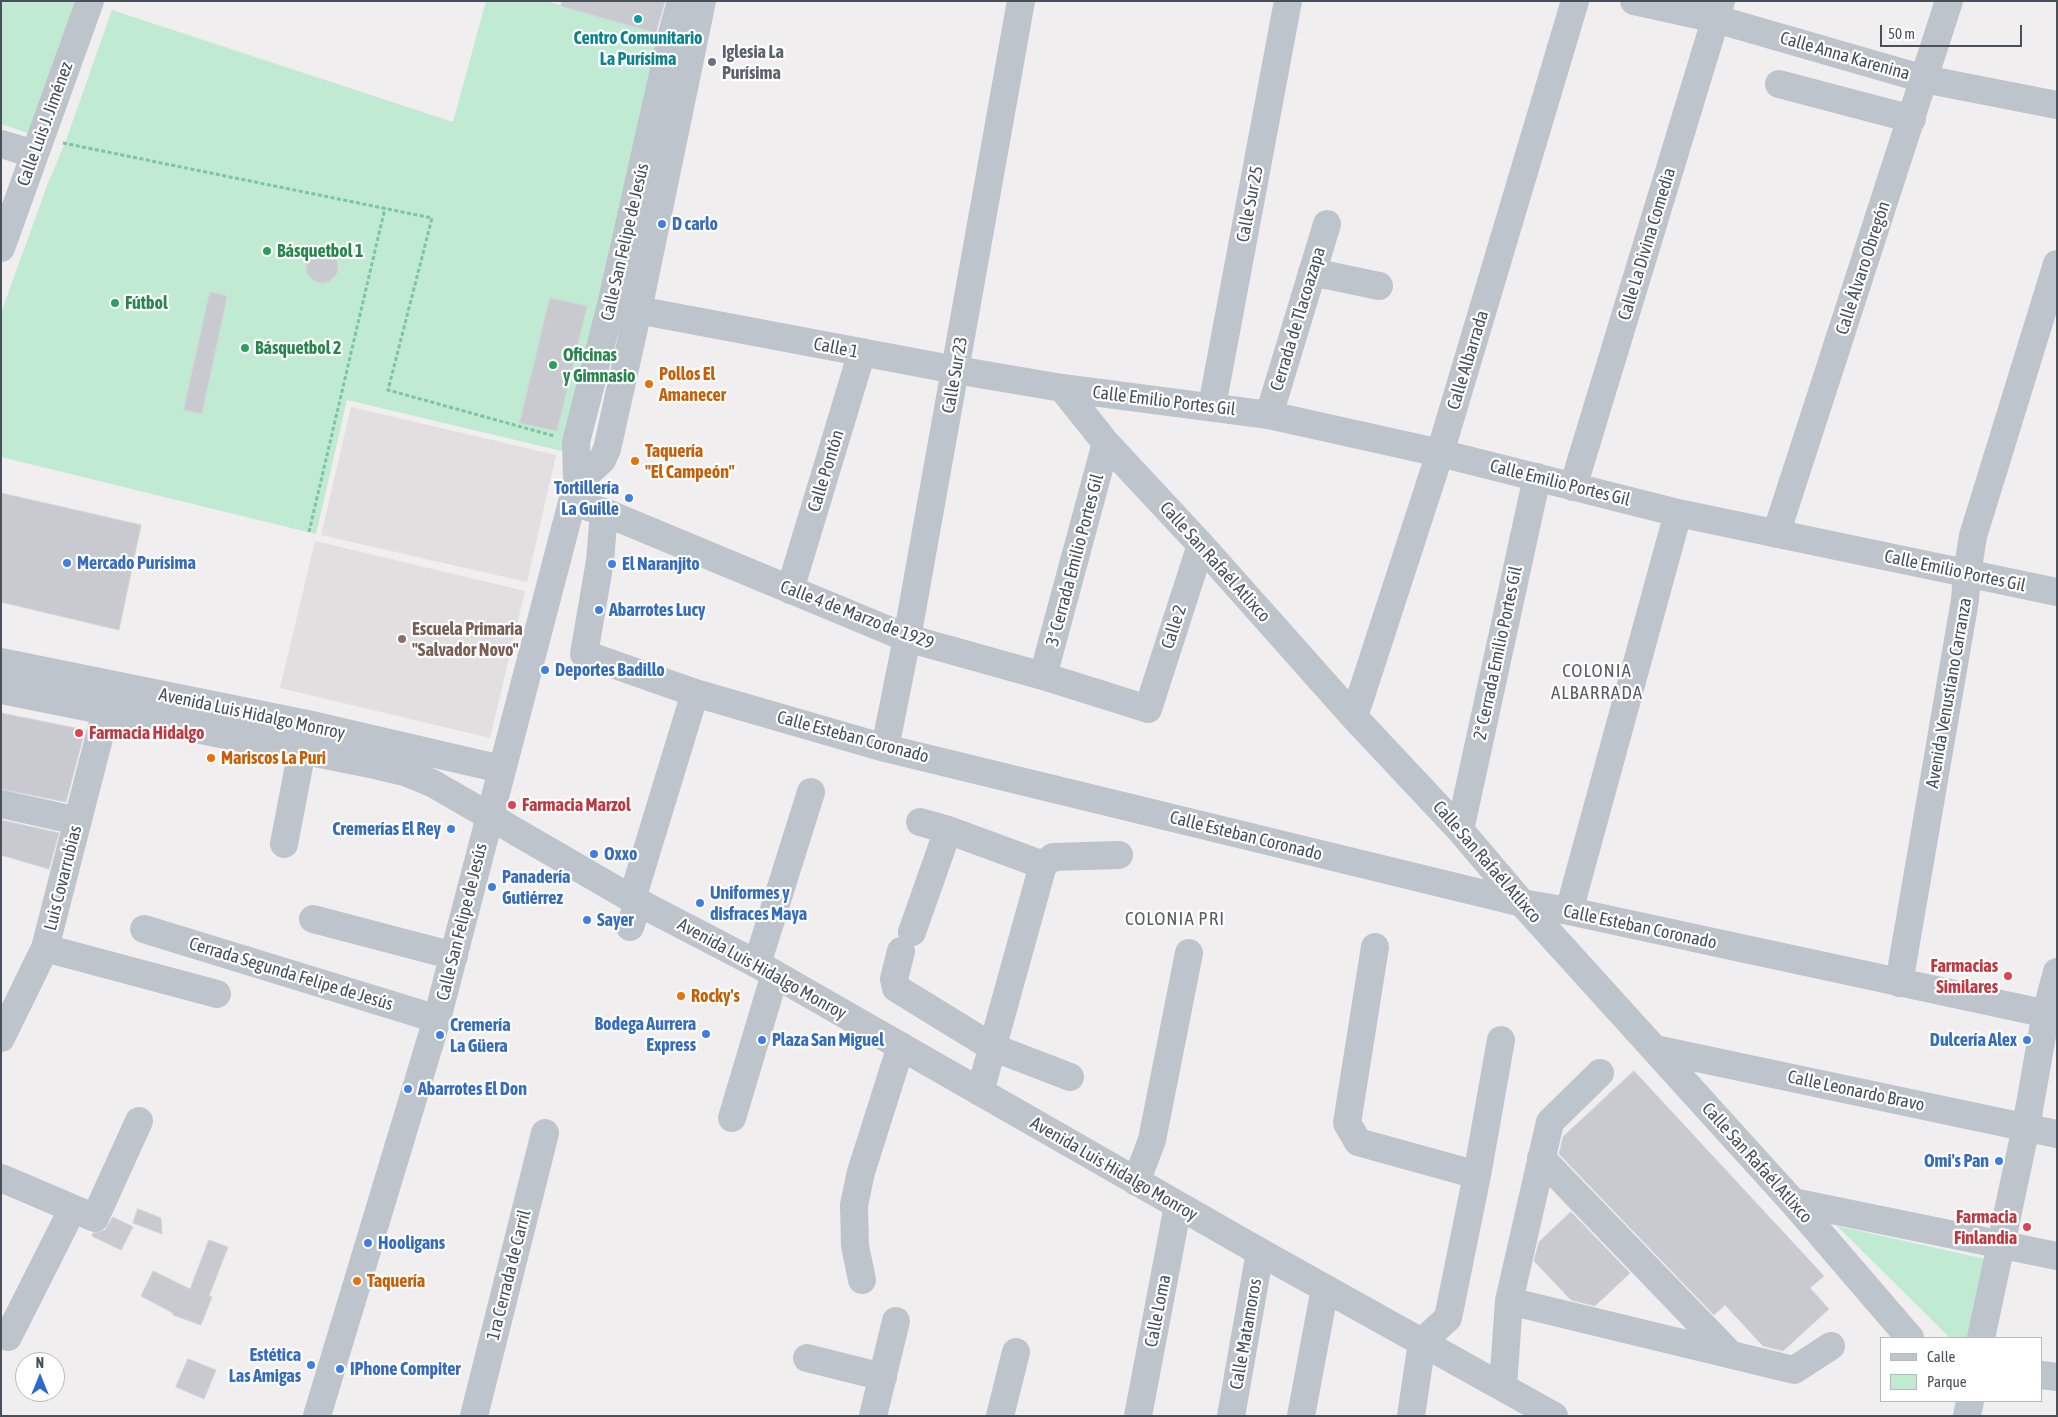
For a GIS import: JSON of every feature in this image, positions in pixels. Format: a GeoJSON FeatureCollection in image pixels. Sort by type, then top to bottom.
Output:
{"type":"FeatureCollection","features":[{"type":"Feature","properties":{"kind":"street","name":"Calle Luis J. Jiménez"},"geometry":{"type":"LineString","coordinates":[[1,248],[90,1]]}},
{"type":"Feature","properties":{"kind":"street","name":"Calle San Felipe de Jesús"},"geometry":{"type":"LineString","coordinates":[[317,1416],[437,1019],[501,769],[575,493],[576,442],[612,305],[681,1]]}},
{"type":"Feature","properties":{"kind":"street","name":"Calle San Felipe de Jesús"},"geometry":{"type":"LineString","coordinates":[[575,493],[602,460],[607,449],[702,1]]}},
{"type":"Feature","properties":{"kind":"street","name":"Calle Sur 23"},"geometry":{"type":"LineString","coordinates":[[885,748],[956,370],[1021,1]]}},
{"type":"Feature","properties":{"kind":"street","name":"Calle Sur 25"},"geometry":{"type":"LineString","coordinates":[[1212,406],[1288,1]]}},
{"type":"Feature","properties":{"kind":"street","name":"Calle Albarrada"},"geometry":{"type":"LineString","coordinates":[[1354,717],[1440,453],[1575,1]]}},
{"type":"Feature","properties":{"kind":"street","name":"Calle Anna Karenina"},"geometry":{"type":"LineString","coordinates":[[1634,1],[1719,10],[1924,79],[2057,105]]}},
{"type":"Feature","properties":{"kind":"street","name":"Calle Álvaro Obregón"},"geometry":{"type":"LineString","coordinates":[[1776,534],[1949,1]]}},
{"type":"Feature","properties":{"kind":"street","name":"Calle La Divina Comedia"},"geometry":{"type":"LineString","coordinates":[[1573,487],[1719,10]]}},
{"type":"Feature","properties":{"kind":"street"},"geometry":{"type":"LineString","coordinates":[[1779,84],[1912,119]]}},
{"type":"Feature","properties":{"kind":"street"},"geometry":{"type":"LineString","coordinates":[[1,144],[36,149]]}},
{"type":"Feature","properties":{"kind":"street","name":"Cerrada de Tlacoazapa"},"geometry":{"type":"LineString","coordinates":[[1269,415],[1326,224]]}},
{"type":"Feature","properties":{"kind":"street","name":"Avenida Venustiano Carranza"},"geometry":{"type":"LineString","coordinates":[[1899,983],[1966,600],[1967,574],[1973,536],[2057,264]]}},
{"type":"Feature","properties":{"kind":"street"},"geometry":{"type":"LineString","coordinates":[[1312,272],[1379,286]]}},
{"type":"Feature","properties":{"kind":"street","name":"Calle 1"},"geometry":{"type":"LineString","coordinates":[[612,305],[956,370],[1062,388]]}},
{"type":"Feature","properties":{"kind":"street","name":"Calle Pontón"},"geometry":{"type":"LineString","coordinates":[[790,590],[862,352]]}},
{"type":"Feature","properties":{"kind":"street","name":"Calle Emilio Portes Gil"},"geometry":{"type":"LineString","coordinates":[[1062,388],[1212,406],[1269,415],[1440,453],[1678,513],[2057,592]]}},
{"type":"Feature","properties":{"kind":"street","name":"Calle San Rafaél Atlixco"},"geometry":{"type":"LineString","coordinates":[[1062,388],[1106,443],[1201,545],[1354,717],[1460,830],[1522,903],[1793,1202],[1909,1337]]}},
{"type":"Feature","properties":{"kind":"street","name":"3ª Cerrada Emilio Portes Gil"},"geometry":{"type":"LineString","coordinates":[[1043,676],[1106,443]]}},
{"type":"Feature","properties":{"kind":"street","name":"2ª Cerrada Emilio Portes Gil"},"geometry":{"type":"LineString","coordinates":[[1460,830],[1537,477]]}},
{"type":"Feature","properties":{"kind":"street","name":"Calle 4 de Marzo de 1929"},"geometry":{"type":"LineString","coordinates":[[575,493],[604,512],[907,638],[1043,676],[1148,709]]}},
{"type":"Feature","properties":{"kind":"street","name":"Calle Esteban Coronado"},"geometry":{"type":"LineString","coordinates":[[604,512],[600,560],[584,654],[695,693],[885,748],[1522,903],[1569,911],[2051,1014]]}},
{"type":"Feature","properties":{"kind":"street"},"geometry":{"type":"LineString","coordinates":[[1569,911],[1678,513]]}},
{"type":"Feature","properties":{"kind":"street","name":"Calle 2"},"geometry":{"type":"LineString","coordinates":[[1148,709],[1201,545]]}},
{"type":"Feature","properties":{"kind":"street","name":"Avenida Luis Hidalgo Monroy"},"geometry":{"type":"LineString","coordinates":[[1,662],[306,724],[501,769]]}},
{"type":"Feature","properties":{"kind":"street","name":"Avenida Luis Hidalgo Monroy"},"geometry":{"type":"LineString","coordinates":[[1,690],[405,772],[432,783],[489,816],[634,910],[766,969],[1136,1182],[1554,1416]]}},
{"type":"Feature","properties":{"kind":"street"},"geometry":{"type":"LineString","coordinates":[[634,910],[695,693]]}},
{"type":"Feature","properties":{"kind":"street","name":"Luis Covarrubias"},"geometry":{"type":"LineString","coordinates":[[1,1038],[45,948],[106,710]]}},
{"type":"Feature","properties":{"kind":"street"},"geometry":{"type":"LineString","coordinates":[[284,844],[302,750]]}},
{"type":"Feature","properties":{"kind":"street"},"geometry":{"type":"LineString","coordinates":[[732,1118],[766,969],[811,792]]}},
{"type":"Feature","properties":{"kind":"street"},"geometry":{"type":"LineString","coordinates":[[1,804],[78,821]]}},
{"type":"Feature","properties":{"kind":"street"},"geometry":{"type":"LineString","coordinates":[[920,822],[948,830],[1043,865]]}},
{"type":"Feature","properties":{"kind":"street"},"geometry":{"type":"LineString","coordinates":[[948,830],[906,941],[894,979],[896,988],[992,1047],[1070,1077]]}},
{"type":"Feature","properties":{"kind":"street"},"geometry":{"type":"LineString","coordinates":[[980,1092],[1043,865],[1053,857],[1119,854]]}},
{"type":"Feature","properties":{"kind":"street"},"geometry":{"type":"LineString","coordinates":[[313,919],[454,956]]}},
{"type":"Feature","properties":{"kind":"street","name":"Cerrada Segunda Felipe de Jesús"},"geometry":{"type":"LineString","coordinates":[[144,929],[437,1019]]}},
{"type":"Feature","properties":{"kind":"street"},"geometry":{"type":"LineString","coordinates":[[1375,947],[1347,1123],[1358,1142],[1477,1175]]}},
{"type":"Feature","properties":{"kind":"street"},"geometry":{"type":"LineString","coordinates":[[45,948],[217,994]]}},
{"type":"Feature","properties":{"kind":"street"},"geometry":{"type":"LineString","coordinates":[[1136,1182],[1152,1140],[1189,953]]}},
{"type":"Feature","properties":{"kind":"street"},"geometry":{"type":"LineString","coordinates":[[1982,1337],[2000,1244],[2051,1014],[2057,972]]}},
{"type":"Feature","properties":{"kind":"street"},"geometry":{"type":"LineString","coordinates":[[1411,1416],[1422,1342],[1448,1318],[1477,1175],[1500,1040]]}},
{"type":"Feature","properties":{"kind":"street"},"geometry":{"type":"LineString","coordinates":[[862,1280],[855,1246],[854,1205],[861,1172],[901,1046]]}},
{"type":"Feature","properties":{"kind":"street","name":"Calle Leonardo Bravo"},"geometry":{"type":"LineString","coordinates":[[1655,1049],[2057,1134]]}},
{"type":"Feature","properties":{"kind":"street"},"geometry":{"type":"LineString","coordinates":[[1503,1387],[1510,1301],[1550,1122],[1600,1073]]}},
{"type":"Feature","properties":{"kind":"street"},"geometry":{"type":"LineString","coordinates":[[1,1178],[72,1210],[95,1218],[139,1121]]}},
{"type":"Feature","properties":{"kind":"street","name":"1ra Cerrada de Carril"},"geometry":{"type":"LineString","coordinates":[[474,1416],[545,1133]]}},
{"type":"Feature","properties":{"kind":"street"},"geometry":{"type":"LineString","coordinates":[[1541,1158],[1730,1354]]}},
{"type":"Feature","properties":{"kind":"street"},"geometry":{"type":"LineString","coordinates":[[1793,1202],[2057,1256]]}},
{"type":"Feature","properties":{"kind":"street","name":"Calle Loma"},"geometry":{"type":"LineString","coordinates":[[1138,1416],[1178,1205]]}},
{"type":"Feature","properties":{"kind":"street"},"geometry":{"type":"LineString","coordinates":[[8,1337],[72,1210]]}},
{"type":"Feature","properties":{"kind":"street","name":"Calle Matamoros"},"geometry":{"type":"LineString","coordinates":[[1231,1416],[1260,1252]]}},
{"type":"Feature","properties":{"kind":"street"},"geometry":{"type":"LineString","coordinates":[[1301,1416],[1325,1288]]}},
{"type":"Feature","properties":{"kind":"street"},"geometry":{"type":"LineString","coordinates":[[1510,1301],[1794,1370],[1831,1346]]}},
{"type":"Feature","properties":{"kind":"street"},"geometry":{"type":"LineString","coordinates":[[873,1416],[896,1321]]}},
{"type":"Feature","properties":{"kind":"street"},"geometry":{"type":"LineString","coordinates":[[1000,1416],[1016,1352]]}},
{"type":"Feature","properties":{"kind":"street"},"geometry":{"type":"LineString","coordinates":[[807,1358],[883,1377]]}},
{"type":"Feature","properties":{"kind":"street"},"geometry":{"type":"LineString","coordinates":[[2043,1375],[2057,1377]]}},
{"type":"Feature","properties":{"kind":"path"},"geometry":{"type":"LineString","coordinates":[[36,149],[65,143],[432,218],[388,390],[576,442]]}},
{"type":"Feature","properties":{"kind":"path"},"geometry":{"type":"LineString","coordinates":[[309,532],[385,208]]}},
{"type":"Feature","properties":{"kind":"shaded area"},"geometry":{"type":"Polygon","coordinates":[[[351,407],[556,455],[527,582],[321,535],[351,407]]]}},
{"type":"Feature","properties":{"kind":"shaded area","name":"Escuela Primaria \"Salvador Novo\""},"geometry":{"type":"Polygon","coordinates":[[[315,541],[525,591],[490,738],[280,688],[315,541]]]}},
{"type":"Feature","properties":{"kind":"green space"},"geometry":{"type":"Polygon","coordinates":[[[1,1],[80,1],[34,135],[1,124],[1,1]]]}},
{"type":"Feature","properties":{"kind":"green space"},"geometry":{"type":"Polygon","coordinates":[[[486,1],[546,1],[666,36],[562,451],[347,400],[316,534],[1,457],[1,313],[48,183],[65,143],[112,10],[453,122],[486,1]]]}},
{"type":"Feature","properties":{"kind":"green space"},"geometry":{"type":"Polygon","coordinates":[[[1837,1226],[1985,1259],[1969,1337],[1949,1337],[1837,1226]]]}},
{"type":"Feature","properties":{"kind":"building","name":"Centro Comunitario La Purísima"},"geometry":{"type":"Polygon","coordinates":[[[562,1],[665,1],[656,33],[561,6],[562,1]]]}},
{"type":"Feature","properties":{"kind":"building"},"geometry":{"type":"Polygon","coordinates":[[[322,251],[328,252],[333,256],[337,261],[337,273],[333,278],[328,282],[322,283],[316,282],[311,278],[307,273],[306,267],[307,261],[311,256],[316,252],[322,251]]]}},
{"type":"Feature","properties":{"kind":"building"},"geometry":{"type":"Polygon","coordinates":[[[210,292],[227,296],[202,414],[184,410],[210,292]]]}},
{"type":"Feature","properties":{"kind":"building","name":"Oficinas y Gimnasio"},"geometry":{"type":"Polygon","coordinates":[[[550,298],[587,306],[557,431],[520,423],[550,298]]]}},
{"type":"Feature","properties":{"kind":"building","name":"Mercado Purísima"},"geometry":{"type":"Polygon","coordinates":[[[1,493],[141,525],[119,630],[1,602],[1,493]]]}},
{"type":"Feature","properties":{"kind":"building"},"geometry":{"type":"Polygon","coordinates":[[[1,713],[85,730],[66,802],[1,789],[1,713]]]}},
{"type":"Feature","properties":{"kind":"building"},"geometry":{"type":"Polygon","coordinates":[[[1,820],[59,833],[49,869],[1,855],[1,820]]]}},
{"type":"Feature","properties":{"kind":"building"},"geometry":{"type":"Polygon","coordinates":[[[1634,1071],[1824,1276],[1810,1288],[1829,1309],[1783,1351],[1763,1346],[1725,1305],[1714,1315],[1559,1154],[1563,1137],[1634,1071]]]}},
{"type":"Feature","properties":{"kind":"building"},"geometry":{"type":"Polygon","coordinates":[[[138,1209],[161,1218],[162,1234],[133,1223],[138,1209]]]}},
{"type":"Feature","properties":{"kind":"building"},"geometry":{"type":"Polygon","coordinates":[[[1571,1212],[1630,1273],[1595,1306],[1571,1300],[1534,1261],[1539,1242],[1571,1212]]]}},
{"type":"Feature","properties":{"kind":"building"},"geometry":{"type":"Polygon","coordinates":[[[113,1217],[133,1227],[121,1250],[92,1236],[93,1233],[105,1230],[113,1217]]]}},
{"type":"Feature","properties":{"kind":"building"},"geometry":{"type":"Polygon","coordinates":[[[209,1240],[228,1247],[209,1296],[212,1297],[201,1325],[173,1315],[173,1313],[141,1296],[153,1271],[190,1289],[209,1240]]]}},
{"type":"Feature","properties":{"kind":"building"},"geometry":{"type":"Polygon","coordinates":[[[188,1359],[216,1370],[204,1399],[176,1387],[188,1359]]]}},
{"type":"Feature","properties":{"kind":"place","name":"Centro Comunitario La Purísima"},"geometry":{"type":"Point","coordinates":[638,19]}},
{"type":"Feature","properties":{"kind":"place","name":"Iglesia La Purísima"},"geometry":{"type":"Point","coordinates":[712,62]}},
{"type":"Feature","properties":{"kind":"place","name":"D carlo"},"geometry":{"type":"Point","coordinates":[662,224]}},
{"type":"Feature","properties":{"kind":"place","name":"Básquetbol 1"},"geometry":{"type":"Point","coordinates":[267,251]}},
{"type":"Feature","properties":{"kind":"place","name":"Fútbol"},"geometry":{"type":"Point","coordinates":[115,303]}},
{"type":"Feature","properties":{"kind":"place","name":"Básquetbol 2"},"geometry":{"type":"Point","coordinates":[245,348]}},
{"type":"Feature","properties":{"kind":"place","name":"Oficinas y Gimnasio"},"geometry":{"type":"Point","coordinates":[553,365]}},
{"type":"Feature","properties":{"kind":"place","name":"Pollos El Amanecer"},"geometry":{"type":"Point","coordinates":[649,384]}},
{"type":"Feature","properties":{"kind":"place","name":"Taquería \"El Campeón\""},"geometry":{"type":"Point","coordinates":[635,461]}},
{"type":"Feature","properties":{"kind":"place","name":"Tortillería La Guille"},"geometry":{"type":"Point","coordinates":[629,498]}},
{"type":"Feature","properties":{"kind":"place","name":"Mercado Purísima"},"geometry":{"type":"Point","coordinates":[67,563]}},
{"type":"Feature","properties":{"kind":"place","name":"El Naranjito"},"geometry":{"type":"Point","coordinates":[612,564]}},
{"type":"Feature","properties":{"kind":"place","name":"Abarrotes Lucy"},"geometry":{"type":"Point","coordinates":[599,610]}},
{"type":"Feature","properties":{"kind":"place","name":"Escuela Primaria \"Salvador Novo\""},"geometry":{"type":"Point","coordinates":[402,639]}},
{"type":"Feature","properties":{"kind":"place","name":"Deportes Badillo"},"geometry":{"type":"Point","coordinates":[545,670]}},
{"type":"Feature","properties":{"kind":"place","name":"Farmacia Hidalgo"},"geometry":{"type":"Point","coordinates":[79,733]}},
{"type":"Feature","properties":{"kind":"place","name":"Mariscos La Puri"},"geometry":{"type":"Point","coordinates":[211,758]}},
{"type":"Feature","properties":{"kind":"place","name":"Farmacia Marzol"},"geometry":{"type":"Point","coordinates":[512,805]}},
{"type":"Feature","properties":{"kind":"place","name":"Cremerías El Rey"},"geometry":{"type":"Point","coordinates":[451,829]}},
{"type":"Feature","properties":{"kind":"place","name":"Oxxo"},"geometry":{"type":"Point","coordinates":[594,854]}},
{"type":"Feature","properties":{"kind":"place","name":"Panadería Gutiérrez"},"geometry":{"type":"Point","coordinates":[492,887]}},
{"type":"Feature","properties":{"kind":"place","name":"Uniformes y disfraces Maya"},"geometry":{"type":"Point","coordinates":[700,903]}},
{"type":"Feature","properties":{"kind":"place","name":"Sayer"},"geometry":{"type":"Point","coordinates":[587,920]}},
{"type":"Feature","properties":{"kind":"place","name":"Farmacias Similares"},"geometry":{"type":"Point","coordinates":[2008,976]}},
{"type":"Feature","properties":{"kind":"place","name":"Rocky's"},"geometry":{"type":"Point","coordinates":[681,996]}},
{"type":"Feature","properties":{"kind":"place","name":"Bodega Aurrera Express"},"geometry":{"type":"Point","coordinates":[706,1034]}},
{"type":"Feature","properties":{"kind":"place","name":"Cremería La Güera"},"geometry":{"type":"Point","coordinates":[440,1035]}},
{"type":"Feature","properties":{"kind":"place","name":"Plaza San Miguel"},"geometry":{"type":"Point","coordinates":[762,1040]}},
{"type":"Feature","properties":{"kind":"place","name":"Dulcería Alex"},"geometry":{"type":"Point","coordinates":[2027,1040]}},
{"type":"Feature","properties":{"kind":"place","name":"Abarrotes El Don"},"geometry":{"type":"Point","coordinates":[408,1089]}},
{"type":"Feature","properties":{"kind":"place","name":"Omi's Pan"},"geometry":{"type":"Point","coordinates":[1999,1161]}},
{"type":"Feature","properties":{"kind":"place","name":"Farmacia Finlandia"},"geometry":{"type":"Point","coordinates":[2027,1227]}},
{"type":"Feature","properties":{"kind":"place","name":"Hooligans"},"geometry":{"type":"Point","coordinates":[368,1243]}},
{"type":"Feature","properties":{"kind":"place","name":"Taquería"},"geometry":{"type":"Point","coordinates":[357,1281]}},
{"type":"Feature","properties":{"kind":"place","name":"Estética Las Amigas"},"geometry":{"type":"Point","coordinates":[311,1365]}},
{"type":"Feature","properties":{"kind":"place","name":"IPhone Compiter"},"geometry":{"type":"Point","coordinates":[340,1369]}},
{"type":"Feature","properties":{"kind":"district","name":"COLONIA ALBARRADA"},"geometry":{"type":"Point","coordinates":[1597,682]}},
{"type":"Feature","properties":{"kind":"district","name":"COLONIA PRI"},"geometry":{"type":"Point","coordinates":[1175,919]}}]}
